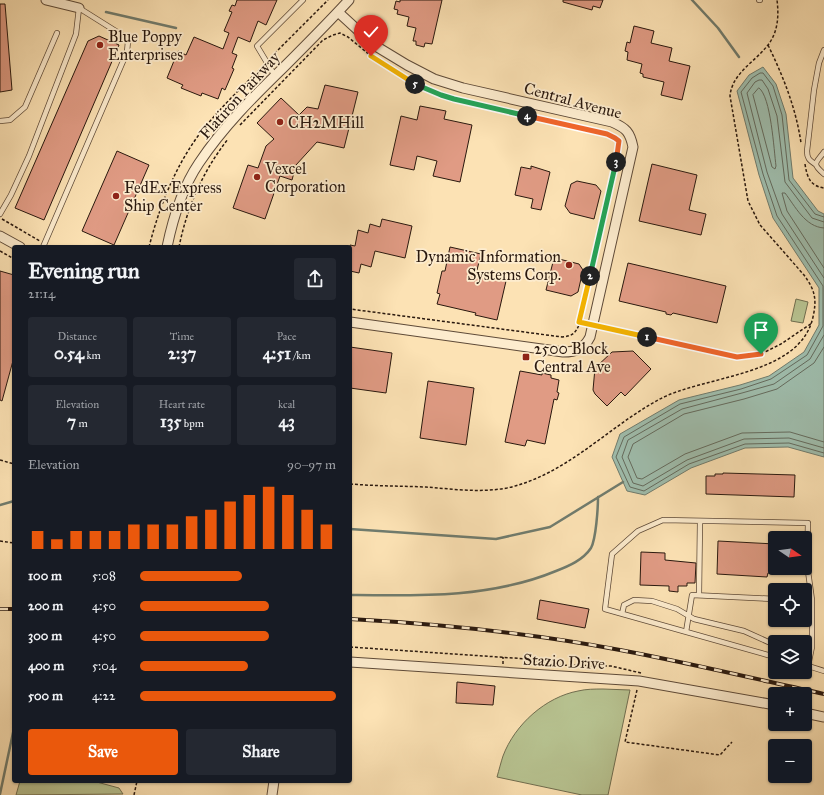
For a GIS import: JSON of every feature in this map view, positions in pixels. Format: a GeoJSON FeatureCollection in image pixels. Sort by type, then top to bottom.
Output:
{"type":"FeatureCollection","features":[{"type":"Feature","properties":{"kind":"street"},"geometry":{"type":"LineString","coordinates":[[46,0],[80,8]]}},
{"type":"Feature","properties":{"kind":"street","name":"Flatiron Parkway"},"geometry":{"type":"LineString","coordinates":[[166,245],[173,219],[184,191],[216,138],[240,111],[349,0]]}},
{"type":"Feature","properties":{"kind":"street","name":"Central Avenue"},"geometry":{"type":"LineString","coordinates":[[338,12],[374,45],[434,79],[463,88],[612,122],[623,127],[631,137],[632,147],[590,337],[585,345],[576,352],[563,352],[352,322]]}},
{"type":"Feature","properties":{"kind":"street"},"geometry":{"type":"LineString","coordinates":[[0,236],[16,245]]}},
{"type":"Feature","properties":{"kind":"street","name":"Stazio Drive"},"geometry":{"type":"LineString","coordinates":[[352,662],[639,681],[768,704]]}},
{"type":"Feature","properties":{"kind":"street"},"geometry":{"type":"LineString","coordinates":[[812,714],[824,717]]}},
{"type":"Feature","properties":{"kind":"street"},"geometry":{"type":"LineString","coordinates":[[272,795],[274,783]]}},
{"type":"Feature","properties":{"kind":"lane"},"geometry":{"type":"LineString","coordinates":[[275,76],[257,46],[302,0]]}},
{"type":"Feature","properties":{"kind":"lane"},"geometry":{"type":"LineString","coordinates":[[0,214],[29,156],[76,34],[80,8],[122,35],[128,41],[127,52],[43,245]]}},
{"type":"Feature","properties":{"kind":"lane"},"geometry":{"type":"LineString","coordinates":[[0,120],[10,120],[25,107],[57,33]]}},
{"type":"Feature","properties":{"kind":"lane"},"geometry":{"type":"LineString","coordinates":[[824,50],[819,63],[814,90],[807,151],[807,157],[815,164],[816,168],[824,174]]}},
{"type":"Feature","properties":{"kind":"lane"},"geometry":{"type":"LineString","coordinates":[[815,164],[824,153]]}},
{"type":"Feature","properties":{"kind":"lane"},"geometry":{"type":"LineString","coordinates":[[768,655],[605,609],[612,554],[638,531],[663,520],[808,523],[807,564],[810,583]]}},
{"type":"Feature","properties":{"kind":"lane"},"geometry":{"type":"LineString","coordinates":[[699,595],[700,521]]}},
{"type":"Feature","properties":{"kind":"lane"},"geometry":{"type":"LineString","coordinates":[[686,632],[692,595],[768,599]]}},
{"type":"Feature","properties":{"kind":"lane"},"geometry":{"type":"LineString","coordinates":[[622,614],[624,605],[634,600],[652,601],[677,609],[694,620],[744,631],[768,642]]}},
{"type":"Feature","properties":{"kind":"lane"},"geometry":{"type":"LineString","coordinates":[[812,667],[824,671]]}},
{"type":"Feature","properties":{"kind":"path"},"geometry":{"type":"LineString","coordinates":[[352,484],[492,490],[522,484],[550,471],[578,455],[658,400],[682,390],[763,367],[791,351],[800,343],[808,332],[812,323],[815,294],[810,284],[791,259],[760,225],[748,201],[730,96],[734,82],[743,70],[768,44],[777,22],[778,0]]}},
{"type":"Feature","properties":{"kind":"path"},"geometry":{"type":"LineString","coordinates":[[240,126],[324,40],[340,33],[348,37],[394,72],[441,95],[607,134],[619,141],[618,151],[576,333],[570,336],[562,337],[352,309]]}},
{"type":"Feature","properties":{"kind":"path"},"geometry":{"type":"LineString","coordinates":[[768,44],[782,74],[791,101],[802,146]]}},
{"type":"Feature","properties":{"kind":"path"},"geometry":{"type":"LineString","coordinates":[[178,245],[184,222],[198,187],[210,164],[231,135]]}},
{"type":"Feature","properties":{"kind":"path"},"geometry":{"type":"LineString","coordinates":[[804,161],[809,179],[815,186],[824,188]]}},
{"type":"Feature","properties":{"kind":"path"},"geometry":{"type":"LineString","coordinates":[[0,218],[43,245]]}},
{"type":"Feature","properties":{"kind":"path"},"geometry":{"type":"LineString","coordinates":[[0,251],[12,258]]}},
{"type":"Feature","properties":{"kind":"path"},"geometry":{"type":"LineString","coordinates":[[579,322],[737,357],[761,354],[781,344],[812,323]]}},
{"type":"Feature","properties":{"kind":"path"},"geometry":{"type":"LineString","coordinates":[[0,460],[12,463]]}},
{"type":"Feature","properties":{"kind":"path"},"geometry":{"type":"LineString","coordinates":[[0,541],[12,543]]}},
{"type":"Feature","properties":{"kind":"path"},"geometry":{"type":"LineString","coordinates":[[352,646],[528,659],[552,665],[611,666],[642,672],[625,742],[720,755],[732,742]]}},
{"type":"Feature","properties":{"kind":"path"},"geometry":{"type":"LineString","coordinates":[[134,795],[137,783]]}},
{"type":"Feature","properties":{"kind":"green space"},"geometry":{"type":"Polygon","coordinates":[[[796,299],[808,302],[803,323],[791,321],[796,299]]]}},
{"type":"Feature","properties":{"kind":"green space"},"geometry":{"type":"Polygon","coordinates":[[[584,690],[630,690],[608,795],[582,795],[497,777],[508,744],[515,733],[533,714],[554,699],[566,694],[584,690]]]}},
{"type":"Feature","properties":{"kind":"green space"},"geometry":{"type":"Polygon","coordinates":[[[19,783],[100,783],[119,788],[123,794],[16,795],[19,783]]]}},
{"type":"Feature","properties":{"kind":"water"},"geometry":{"type":"Polygon","coordinates":[[[763,67],[776,84],[786,114],[793,178],[818,211],[824,214],[824,457],[788,447],[745,448],[691,468],[645,495],[627,491],[612,457],[620,434],[679,400],[740,385],[769,376],[804,352],[819,325],[819,288],[773,218],[759,175],[737,91],[749,75],[763,67]]]}},
{"type":"Feature","properties":{"kind":"building"},"geometry":{"type":"Polygon","coordinates":[[[237,0],[277,0],[266,25],[258,21],[250,42],[238,37],[232,53],[237,55],[232,68],[234,69],[225,90],[222,88],[218,99],[202,93],[201,96],[181,88],[183,85],[167,78],[178,51],[186,55],[194,37],[223,49],[229,33],[224,31],[232,12],[229,11],[232,5],[235,6],[237,0]]]}},
{"type":"Feature","properties":{"kind":"building"},"geometry":{"type":"Polygon","coordinates":[[[400,0],[442,0],[432,44],[425,43],[424,47],[416,45],[416,41],[413,41],[416,28],[407,26],[409,17],[397,14],[398,10],[394,9],[396,1],[400,2],[400,0]]]}},
{"type":"Feature","properties":{"kind":"building"},"geometry":{"type":"Polygon","coordinates":[[[563,0],[603,0],[600,8],[593,6],[592,10],[563,2],[563,0]]]}},
{"type":"Feature","properties":{"kind":"building"},"geometry":{"type":"Polygon","coordinates":[[[0,4],[5,4],[12,90],[0,92],[0,4]]]}},
{"type":"Feature","properties":{"kind":"building"},"geometry":{"type":"Polygon","coordinates":[[[634,26],[654,31],[651,43],[672,48],[669,61],[690,66],[682,100],[661,95],[664,82],[643,77],[643,74],[640,73],[642,64],[627,60],[628,52],[625,51],[627,42],[630,43],[634,26]]]}},
{"type":"Feature","properties":{"kind":"building"},"geometry":{"type":"Polygon","coordinates":[[[99,36],[119,45],[44,220],[15,208],[88,41],[99,36]]]}},
{"type":"Feature","properties":{"kind":"building"},"geometry":{"type":"Polygon","coordinates":[[[325,85],[358,92],[344,148],[317,142],[296,165],[292,180],[280,176],[265,219],[233,208],[248,165],[258,168],[266,146],[274,139],[257,123],[281,98],[299,115],[307,107],[318,109],[325,85]]]}},
{"type":"Feature","properties":{"kind":"building"},"geometry":{"type":"Polygon","coordinates":[[[420,106],[446,111],[444,119],[472,125],[460,182],[433,176],[437,161],[417,156],[414,170],[390,165],[401,116],[417,120],[420,106]]]}},
{"type":"Feature","properties":{"kind":"building"},"geometry":{"type":"Polygon","coordinates":[[[117,151],[149,165],[114,245],[82,231],[117,151]]]}},
{"type":"Feature","properties":{"kind":"building"},"geometry":{"type":"Polygon","coordinates":[[[652,164],[697,175],[689,210],[706,214],[701,235],[639,221],[652,164]]]}},
{"type":"Feature","properties":{"kind":"building"},"geometry":{"type":"Polygon","coordinates":[[[531,166],[550,172],[541,210],[531,208],[533,199],[515,195],[521,167],[531,169],[531,166]]]}},
{"type":"Feature","properties":{"kind":"building"},"geometry":{"type":"Polygon","coordinates":[[[577,181],[596,185],[601,191],[594,219],[570,213],[565,206],[571,184],[577,181]]]}},
{"type":"Feature","properties":{"kind":"building"},"geometry":{"type":"Polygon","coordinates":[[[382,219],[412,226],[405,258],[375,251],[371,267],[361,264],[359,273],[352,271],[352,245],[355,246],[358,230],[368,233],[370,224],[380,227],[382,219]]]}},
{"type":"Feature","properties":{"kind":"building"},"geometry":{"type":"Polygon","coordinates":[[[450,247],[481,254],[476,274],[506,281],[497,320],[475,315],[476,313],[437,304],[440,294],[437,293],[442,271],[445,271],[450,247]]]}},
{"type":"Feature","properties":{"kind":"building"},"geometry":{"type":"Polygon","coordinates":[[[559,259],[579,264],[583,270],[578,292],[571,296],[546,290],[553,262],[559,259]]]}},
{"type":"Feature","properties":{"kind":"building"},"geometry":{"type":"Polygon","coordinates":[[[628,263],[726,286],[717,323],[673,313],[671,315],[666,314],[666,312],[619,301],[628,263]]]}},
{"type":"Feature","properties":{"kind":"building"},"geometry":{"type":"Polygon","coordinates":[[[0,271],[12,274],[12,364],[2,401],[0,400],[0,271]]]}},
{"type":"Feature","properties":{"kind":"building"},"geometry":{"type":"Polygon","coordinates":[[[352,347],[392,353],[386,393],[352,388],[352,347]]]}},
{"type":"Feature","properties":{"kind":"building"},"geometry":{"type":"Polygon","coordinates":[[[633,351],[651,369],[625,396],[621,392],[607,406],[593,390],[595,368],[612,352],[633,351]]]}},
{"type":"Feature","properties":{"kind":"building"},"geometry":{"type":"Polygon","coordinates":[[[520,371],[551,375],[551,378],[559,380],[557,392],[559,393],[557,400],[554,399],[545,444],[527,440],[525,446],[505,442],[520,371]]]}},
{"type":"Feature","properties":{"kind":"building"},"geometry":{"type":"Polygon","coordinates":[[[428,381],[474,388],[466,445],[420,438],[428,381]]]}},
{"type":"Feature","properties":{"kind":"building"},"geometry":{"type":"Polygon","coordinates":[[[715,474],[795,475],[794,497],[706,494],[706,476],[715,476],[715,474]]]}},
{"type":"Feature","properties":{"kind":"building"},"geometry":{"type":"Polygon","coordinates":[[[718,541],[768,544],[767,577],[717,574],[718,541]]]}},
{"type":"Feature","properties":{"kind":"building"},"geometry":{"type":"Polygon","coordinates":[[[641,552],[665,553],[665,560],[696,563],[695,583],[687,583],[687,586],[678,586],[678,592],[669,591],[669,586],[640,585],[641,552]]]}},
{"type":"Feature","properties":{"kind":"building"},"geometry":{"type":"Polygon","coordinates":[[[540,600],[589,609],[585,628],[537,619],[540,600]]]}},
{"type":"Feature","properties":{"kind":"building"},"geometry":{"type":"Polygon","coordinates":[[[457,682],[495,686],[493,705],[456,703],[457,682]]]}},
{"type":"Feature","properties":{"kind":"waterway"},"geometry":{"type":"LineString","coordinates":[[692,0],[718,28],[739,57]]}},
{"type":"Feature","properties":{"kind":"waterway"},"geometry":{"type":"LineString","coordinates":[[106,12],[176,28]]}},
{"type":"Feature","properties":{"kind":"waterway"},"geometry":{"type":"LineString","coordinates":[[352,529],[496,539],[550,527],[623,482]]}},
{"type":"Feature","properties":{"kind":"waterway"},"geometry":{"type":"LineString","coordinates":[[352,595],[429,595],[481,591],[531,580],[561,569],[580,559],[591,548],[595,531],[598,497]]}},
{"type":"Feature","properties":{"kind":"waterway"},"geometry":{"type":"LineString","coordinates":[[0,505],[12,502]]}},
{"type":"Feature","properties":{"kind":"waterway"},"geometry":{"type":"LineString","coordinates":[[0,794],[12,737]]}},
{"type":"Feature","properties":{"kind":"railway"},"geometry":{"type":"LineString","coordinates":[[0,609],[12,609]]}},
{"type":"Feature","properties":{"kind":"railway"},"geometry":{"type":"LineString","coordinates":[[352,619],[485,630],[587,644],[671,660],[824,694]]}},
{"type":"Feature","properties":{"kind":"place","name":"Blue Poppy Enterprises"},"geometry":{"type":"Point","coordinates":[100,45]}},
{"type":"Feature","properties":{"kind":"place","name":"CH2MHill"},"geometry":{"type":"Point","coordinates":[280,122]}},
{"type":"Feature","properties":{"kind":"place","name":"Vexcel Corporation"},"geometry":{"type":"Point","coordinates":[257,177]}},
{"type":"Feature","properties":{"kind":"place","name":"FedEx Express Ship Center"},"geometry":{"type":"Point","coordinates":[116,196]}},
{"type":"Feature","properties":{"kind":"place","name":"Dynamic Information Systems Corp."},"geometry":{"type":"Point","coordinates":[569,265]}},
{"type":"Feature","properties":{"kind":"place","name":"2500 Block Central Ave"},"geometry":{"type":"Point","coordinates":[526,357]}},
{"type":"Feature","properties":{"kind":"route"},"geometry":{"type":"LineString","coordinates":[[371,56],[394,72],[441,95],[607,134],[619,141],[608,202],[579,322],[737,357],[761,354]]}}]}
